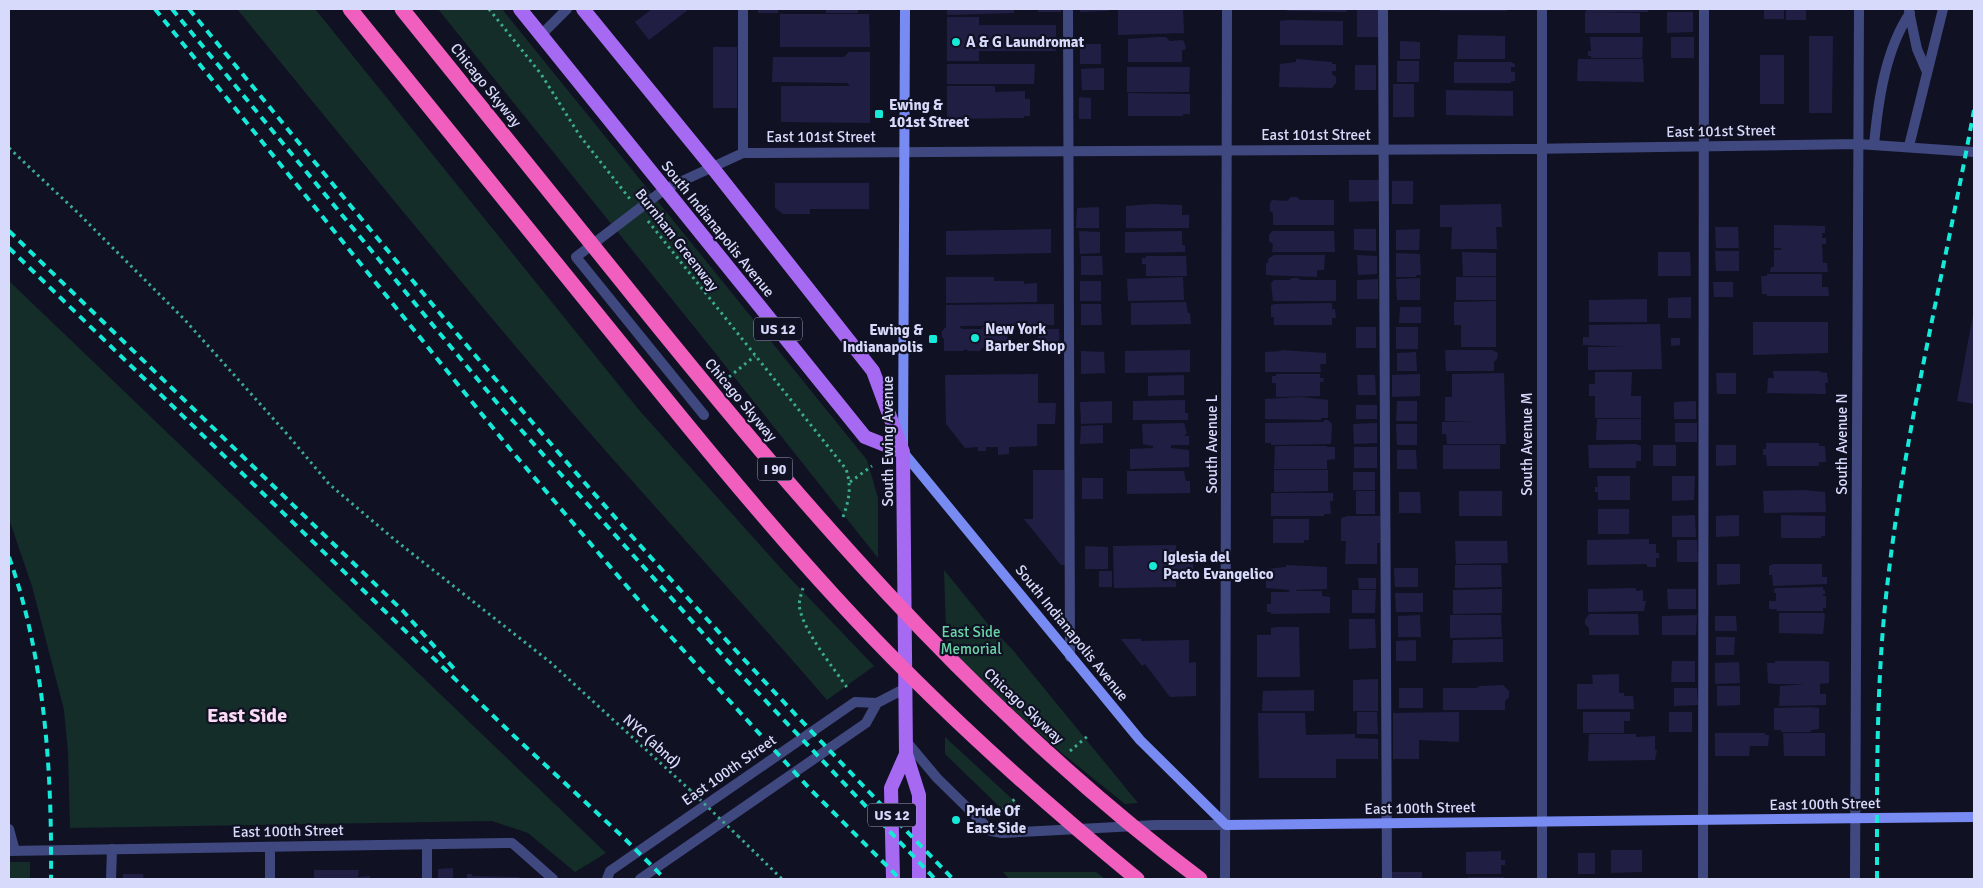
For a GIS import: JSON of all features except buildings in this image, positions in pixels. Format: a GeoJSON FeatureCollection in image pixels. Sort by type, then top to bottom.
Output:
{"type":"FeatureCollection","features":[{"type":"Feature","properties":{"kind":"highway","name":"I 90"},"geometry":{"type":"LineString","coordinates":[[350,9],[751,503],[836,598],[912,677],[989,751],[1063,818],[1137,879]]}},
{"type":"Feature","properties":{"kind":"highway","name":"Chicago Skyway"},"geometry":{"type":"LineString","coordinates":[[402,9],[690,367],[785,481],[940,651],[1015,723],[1102,801],[1200,879]]}},
{"type":"Feature","properties":{"kind":"main road","name":"South Indianapolis Avenue"},"geometry":{"type":"LineString","coordinates":[[520,9],[865,437],[903,452]]}},
{"type":"Feature","properties":{"kind":"main road","name":"South Indianapolis Avenue"},"geometry":{"type":"LineString","coordinates":[[583,9],[712,167],[873,371],[903,452],[1140,740],[1226,825]]}},
{"type":"Feature","properties":{"kind":"main road","name":"South Ewing Avenue"},"geometry":{"type":"LineString","coordinates":[[905,9],[904,689],[906,747],[919,795],[918,879]]}},
{"type":"Feature","properties":{"kind":"main road","name":"South Ewing Avenue"},"geometry":{"type":"LineString","coordinates":[[892,879],[892,788],[906,747]]}},
{"type":"Feature","properties":{"kind":"main road","name":"East 100th Street"},"geometry":{"type":"LineString","coordinates":[[1226,825],[1974,817]]}},
{"type":"Feature","properties":{"kind":"street"},"geometry":{"type":"LineString","coordinates":[[541,35],[567,9]]}},
{"type":"Feature","properties":{"kind":"street"},"geometry":{"type":"LineString","coordinates":[[743,153],[744,9]]}},
{"type":"Feature","properties":{"kind":"street"},"geometry":{"type":"LineString","coordinates":[[1068,9],[1070,657]]}},
{"type":"Feature","properties":{"kind":"street","name":"South Avenue L"},"geometry":{"type":"LineString","coordinates":[[1225,879],[1227,9]]}},
{"type":"Feature","properties":{"kind":"street"},"geometry":{"type":"LineString","coordinates":[[1383,9],[1387,879]]}},
{"type":"Feature","properties":{"kind":"street","name":"South Avenue M"},"geometry":{"type":"LineString","coordinates":[[1542,9],[1542,879]]}},
{"type":"Feature","properties":{"kind":"street"},"geometry":{"type":"LineString","coordinates":[[1703,879],[1704,9]]}},
{"type":"Feature","properties":{"kind":"street","name":"South Avenue N"},"geometry":{"type":"LineString","coordinates":[[1855,879],[1859,9]]}},
{"type":"Feature","properties":{"kind":"street"},"geometry":{"type":"LineString","coordinates":[[1909,146],[1943,9]]}},
{"type":"Feature","properties":{"kind":"street"},"geometry":{"type":"LineString","coordinates":[[1909,11],[1918,48],[1928,72]]}},
{"type":"Feature","properties":{"kind":"street"},"geometry":{"type":"LineString","coordinates":[[1874,145],[1878,103],[1901,26],[1909,11]]}},
{"type":"Feature","properties":{"kind":"street","name":"East 101st Street"},"geometry":{"type":"LineString","coordinates":[[704,415],[576,257],[665,189],[743,153],[1858,144],[1909,146],[1974,152]]}},
{"type":"Feature","properties":{"kind":"street","name":"East 100th Street"},"geometry":{"type":"LineString","coordinates":[[607,879],[610,871],[854,702],[877,703],[904,689]]}},
{"type":"Feature","properties":{"kind":"street"},"geometry":{"type":"LineString","coordinates":[[640,879],[866,723],[877,703]]}},
{"type":"Feature","properties":{"kind":"street","name":"East 100th Street"},"geometry":{"type":"LineString","coordinates":[[906,747],[991,831],[1002,833],[1156,825],[1226,825]]}},
{"type":"Feature","properties":{"kind":"street"},"geometry":{"type":"LineString","coordinates":[[9,829],[12,851]]}},
{"type":"Feature","properties":{"kind":"street","name":"East 100th Street"},"geometry":{"type":"LineString","coordinates":[[12,851],[512,843],[553,879]]}},
{"type":"Feature","properties":{"kind":"street"},"geometry":{"type":"LineString","coordinates":[[427,844],[427,879]]}},
{"type":"Feature","properties":{"kind":"street"},"geometry":{"type":"LineString","coordinates":[[270,847],[270,879]]}},
{"type":"Feature","properties":{"kind":"street"},"geometry":{"type":"LineString","coordinates":[[111,879],[112,849]]}},
{"type":"Feature","properties":{"kind":"path","name":"Burnham Greenway"},"geometry":{"type":"LineString","coordinates":[[490,9],[541,74],[580,136],[846,469],[850,482],[872,466]]}},
{"type":"Feature","properties":{"kind":"path","name":"NYC (abnd)"},"geometry":{"type":"LineString","coordinates":[[9,148],[77,212],[184,319],[329,484],[395,540],[550,662],[690,790],[782,879]]}},
{"type":"Feature","properties":{"kind":"green space"},"geometry":{"type":"Polygon","coordinates":[[[237,9],[315,9],[639,410],[786,574],[874,666],[827,700],[527,360],[237,9]]]}},
{"type":"Feature","properties":{"kind":"green space"},"geometry":{"type":"Polygon","coordinates":[[[438,9],[502,9],[867,460],[878,498],[878,558],[712,349],[438,9]]]}},
{"type":"Feature","properties":{"kind":"green space"},"geometry":{"type":"Polygon","coordinates":[[[9,281],[606,853],[575,872],[528,833],[492,821],[70,828],[68,752],[64,710],[32,586],[9,519],[9,281]]]}},
{"type":"Feature","properties":{"kind":"green space","name":"East Side Memorial"},"geometry":{"type":"Polygon","coordinates":[[[944,570],[992,629],[1012,649],[1138,803],[1125,804],[1058,750],[947,655],[944,570]]]}},
{"type":"Feature","properties":{"kind":"green space"},"geometry":{"type":"Polygon","coordinates":[[[945,737],[1024,810],[1006,813],[945,754],[945,737]]]}},
{"type":"Feature","properties":{"kind":"green space"},"geometry":{"type":"Polygon","coordinates":[[[9,862],[30,862],[30,879],[9,879],[9,862]]]}},
{"type":"Feature","properties":{"kind":"green space"},"geometry":{"type":"Polygon","coordinates":[[[1003,872],[1096,872],[1105,879],[1009,879],[1003,872]]]}},
{"type":"Feature","properties":{"kind":"railway"},"geometry":{"type":"LineString","coordinates":[[155,9],[510,449],[653,617],[809,788],[900,879]]}},
{"type":"Feature","properties":{"kind":"railway"},"geometry":{"type":"LineString","coordinates":[[172,9],[498,404],[725,658],[935,879]]}},
{"type":"Feature","properties":{"kind":"railway"},"geometry":{"type":"LineString","coordinates":[[189,9],[418,287],[606,507],[752,668],[953,879]]}},
{"type":"Feature","properties":{"kind":"railway"},"geometry":{"type":"LineString","coordinates":[[1877,879],[1880,674],[1892,544],[1913,419],[1974,110]]}},
{"type":"Feature","properties":{"kind":"railway"},"geometry":{"type":"LineString","coordinates":[[9,231],[403,611],[456,671]]}},
{"type":"Feature","properties":{"kind":"railway"},"geometry":{"type":"LineString","coordinates":[[9,248],[514,736],[623,837],[665,879]]}},
{"type":"Feature","properties":{"kind":"railway"},"geometry":{"type":"LineString","coordinates":[[9,557],[31,635],[44,716],[50,798],[51,879]]}},
{"type":"Feature","properties":{"kind":"place","name":"A & G Laundromat"},"geometry":{"type":"Point","coordinates":[956,42]}},
{"type":"Feature","properties":{"kind":"place","name":"Ewing & 101st Street"},"geometry":{"type":"Point","coordinates":[879,114]}},
{"type":"Feature","properties":{"kind":"place","name":"New York Barber Shop"},"geometry":{"type":"Point","coordinates":[975,338]}},
{"type":"Feature","properties":{"kind":"place","name":"Ewing & Indianapolis"},"geometry":{"type":"Point","coordinates":[933,339]}},
{"type":"Feature","properties":{"kind":"place","name":"Iglesia del Pacto Evangelico"},"geometry":{"type":"Point","coordinates":[1153,566]}},
{"type":"Feature","properties":{"kind":"place","name":"Pride Of East Side"},"geometry":{"type":"Point","coordinates":[956,820]}},
{"type":"Feature","properties":{"kind":"district","name":"East Side"},"geometry":{"type":"Point","coordinates":[247,715]}}]}
